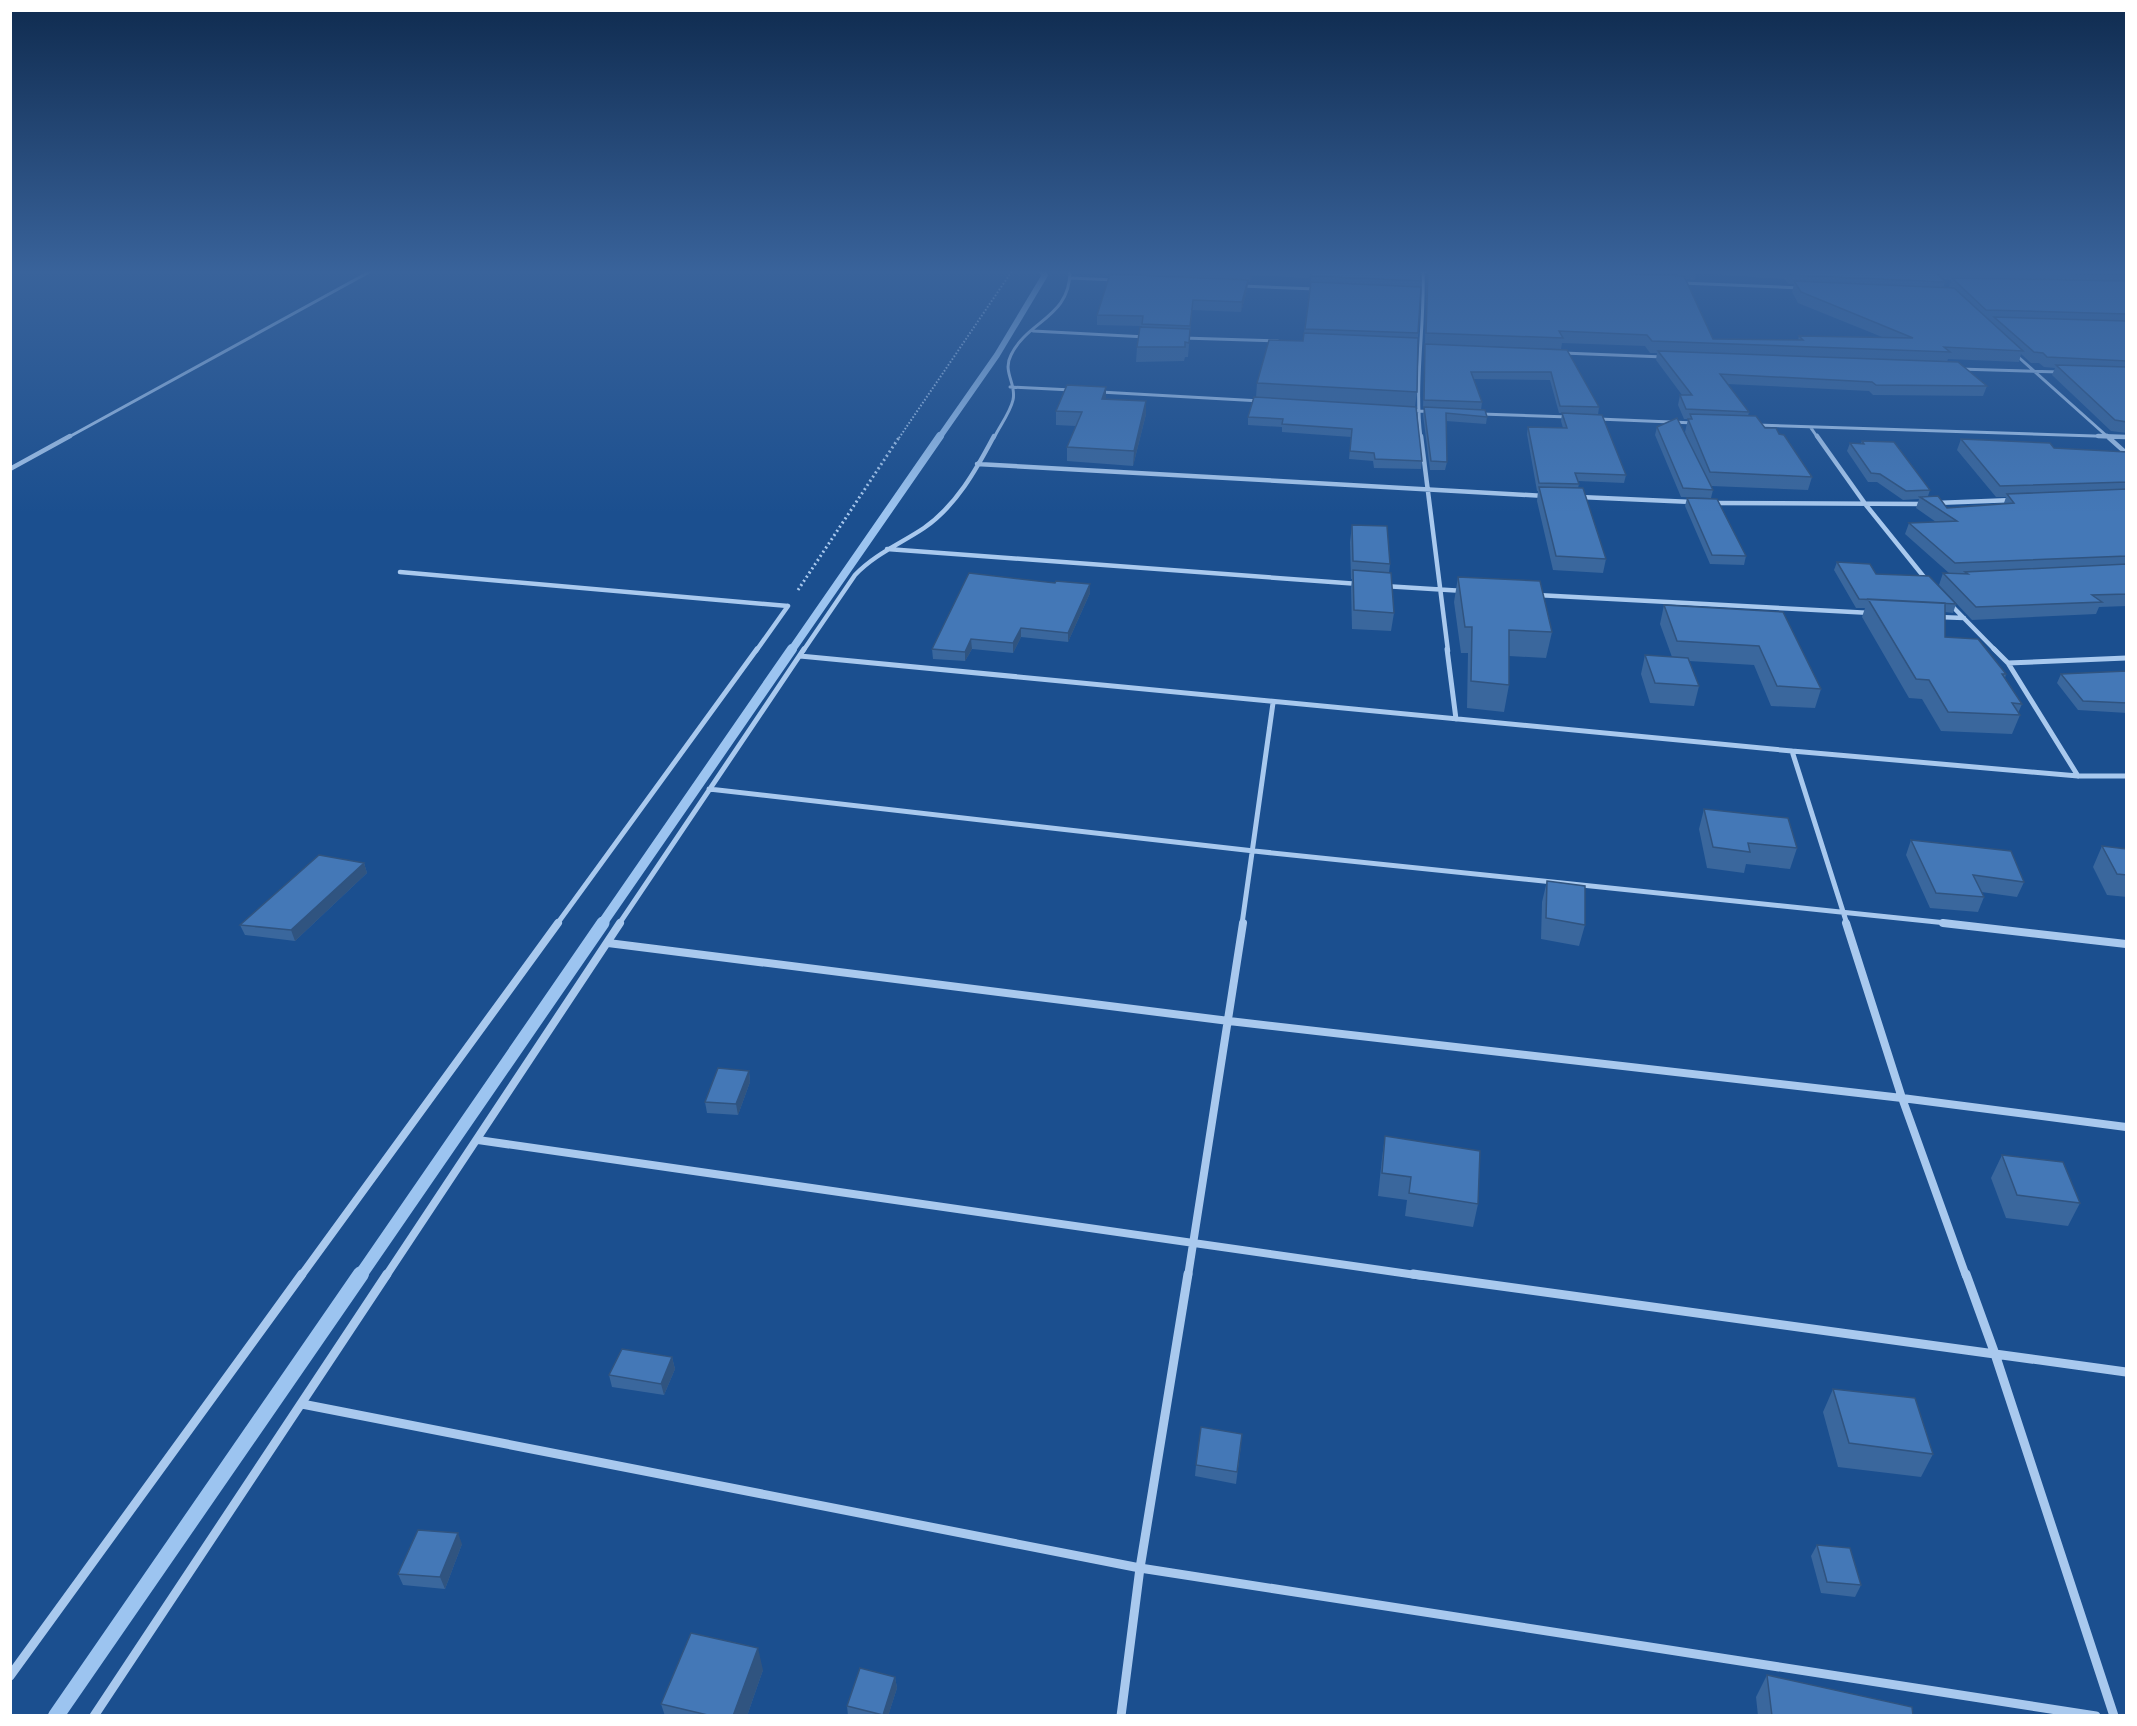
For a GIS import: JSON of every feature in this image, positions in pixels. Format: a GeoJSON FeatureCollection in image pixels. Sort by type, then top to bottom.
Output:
{"type":"FeatureCollection","features":[{"type":"Feature","properties":{"kind":"street"},"geometry":{"type":"LineString","coordinates":[[10,469],[224,352]]}},
{"type":"Feature","properties":{"kind":"street"},"geometry":{"type":"LineString","coordinates":[[94,1716],[709,789],[855,575],[868,561],[913,535],[947,508],[967,484],[1012,401],[1013,396],[1006,374],[1013,352]]}},
{"type":"Feature","properties":{"kind":"street"},"geometry":{"type":"LineString","coordinates":[[1420,352],[1418,411],[1456,719]]}},
{"type":"Feature","properties":{"kind":"street"},"geometry":{"type":"LineString","coordinates":[[2013,352],[2127,453]]}},
{"type":"Feature","properties":{"kind":"street"},"geometry":{"type":"LineString","coordinates":[[1558,353],[1674,358]]}},
{"type":"Feature","properties":{"kind":"street"},"geometry":{"type":"LineString","coordinates":[[1953,368],[2069,372]]}},
{"type":"Feature","properties":{"kind":"street"},"geometry":{"type":"LineString","coordinates":[[1010,387],[1078,390]]}},
{"type":"Feature","properties":{"kind":"street"},"geometry":{"type":"LineString","coordinates":[[1090,391],[1263,401]]}},
{"type":"Feature","properties":{"kind":"street"},"geometry":{"type":"LineString","coordinates":[[1406,410],[1442,412]]}},
{"type":"Feature","properties":{"kind":"street"},"geometry":{"type":"LineString","coordinates":[[1478,414],[1573,418]]}},
{"type":"Feature","properties":{"kind":"street"},"geometry":{"type":"LineString","coordinates":[[1597,418],[1704,423]]}},
{"type":"Feature","properties":{"kind":"street"},"geometry":{"type":"LineString","coordinates":[[1751,425],[2127,437]]}},
{"type":"Feature","properties":{"kind":"street"},"geometry":{"type":"LineString","coordinates":[[1811,428],[1866,506],[1935,588]]}},
{"type":"Feature","properties":{"kind":"street"},"geometry":{"type":"LineString","coordinates":[[977,464],[1546,496]]}},
{"type":"Feature","properties":{"kind":"street"},"geometry":{"type":"LineString","coordinates":[[1570,497],[1866,506],[2020,500]]}},
{"type":"Feature","properties":{"kind":"street"},"geometry":{"type":"LineString","coordinates":[[886,549],[1370,585]]}},
{"type":"Feature","properties":{"kind":"street"},"geometry":{"type":"LineString","coordinates":[[399,572],[788,606]]}},
{"type":"Feature","properties":{"kind":"street"},"geometry":{"type":"LineString","coordinates":[[1928,581],[1940,580]]}},
{"type":"Feature","properties":{"kind":"street"},"geometry":{"type":"LineString","coordinates":[[1382,586],[1465,591]]}},
{"type":"Feature","properties":{"kind":"street"},"geometry":{"type":"LineString","coordinates":[[1524,594],[1881,614]]}},
{"type":"Feature","properties":{"kind":"street"},"geometry":{"type":"LineString","coordinates":[[1943,596],[2008,663],[2078,776]]}},
{"type":"Feature","properties":{"kind":"street"},"geometry":{"type":"LineString","coordinates":[[10,1676],[788,606]]}},
{"type":"Feature","properties":{"kind":"street"},"geometry":{"type":"LineString","coordinates":[[1929,616],[1965,618]]}},
{"type":"Feature","properties":{"kind":"street"},"geometry":{"type":"LineString","coordinates":[[800,656],[1791,751],[2078,776],[2127,776]]}},
{"type":"Feature","properties":{"kind":"street"},"geometry":{"type":"LineString","coordinates":[[2008,663],[2127,658]]}},
{"type":"Feature","properties":{"kind":"street"},"geometry":{"type":"LineString","coordinates":[[1121,1716],[1140,1568],[1229,1021],[1273,703]]}},
{"type":"Feature","properties":{"kind":"street"},"geometry":{"type":"LineString","coordinates":[[1791,751],[1902,1098],[1995,1354],[2114,1716]]}},
{"type":"Feature","properties":{"kind":"street"},"geometry":{"type":"LineString","coordinates":[[709,789],[1254,851],[1843,911],[2127,944]]}},
{"type":"Feature","properties":{"kind":"street"},"geometry":{"type":"LineString","coordinates":[[608,943],[1229,1021],[1902,1098],[2127,1127]]}},
{"type":"Feature","properties":{"kind":"street"},"geometry":{"type":"LineString","coordinates":[[478,1140],[1194,1244],[2127,1372]]}},
{"type":"Feature","properties":{"kind":"street"},"geometry":{"type":"LineString","coordinates":[[302,1404],[1140,1568],[2096,1716]]}},
{"type":"Feature","properties":{"kind":"path"},"geometry":{"type":"LineString","coordinates":[[788,606],[956,352]]}},
{"type":"Feature","properties":{"kind":"building"},"geometry":{"type":"Polygon","coordinates":[[[1266,352],[1418,352],[1417,392],[1257,383],[1266,352]]]}},
{"type":"Feature","properties":{"kind":"building"},"geometry":{"type":"Polygon","coordinates":[[[1425,352],[1568,352],[1599,407],[1560,406],[1551,372],[1471,372],[1482,402],[1424,400],[1425,352]]]}},
{"type":"Feature","properties":{"kind":"building"},"geometry":{"type":"Polygon","coordinates":[[[1658,352],[1958,362],[1987,386],[1876,385],[1872,382],[1720,374],[1749,412],[1686,409],[1680,395],[1692,395],[1658,352]]]}},
{"type":"Feature","properties":{"kind":"building"},"geometry":{"type":"Polygon","coordinates":[[[2034,352],[2127,352],[2127,361],[2047,357],[2043,353],[2034,352]]]}},
{"type":"Feature","properties":{"kind":"building"},"geometry":{"type":"Polygon","coordinates":[[[2056,365],[2127,367],[2127,422],[2115,420],[2056,365]]]}},
{"type":"Feature","properties":{"kind":"building"},"geometry":{"type":"Polygon","coordinates":[[[1067,385],[1106,387],[1102,399],[1146,401],[1134,451],[1067,447],[1082,412],[1056,411],[1067,385]]]}},
{"type":"Feature","properties":{"kind":"building"},"geometry":{"type":"Polygon","coordinates":[[[1254,397],[1416,407],[1422,461],[1375,459],[1374,453],[1350,451],[1352,429],[1282,424],[1283,419],[1248,417],[1254,397]]]}},
{"type":"Feature","properties":{"kind":"building"},"geometry":{"type":"Polygon","coordinates":[[[1424,407],[1485,410],[1487,417],[1446,413],[1447,462],[1431,461],[1424,407]]]}},
{"type":"Feature","properties":{"kind":"building"},"geometry":{"type":"Polygon","coordinates":[[[1562,413],[1602,415],[1626,475],[1575,473],[1579,484],[1539,483],[1528,427],[1567,428],[1562,413]]]}},
{"type":"Feature","properties":{"kind":"building"},"geometry":{"type":"Polygon","coordinates":[[[1690,414],[1756,416],[1765,428],[1776,428],[1779,434],[1784,435],[1812,477],[1710,472],[1688,419],[1692,419],[1690,414]]]}},
{"type":"Feature","properties":{"kind":"building"},"geometry":{"type":"Polygon","coordinates":[[[1677,418],[1713,490],[1683,488],[1657,427],[1677,418]]]}},
{"type":"Feature","properties":{"kind":"building"},"geometry":{"type":"Polygon","coordinates":[[[1961,439],[2050,443],[2054,448],[2127,452],[2127,482],[2000,486],[1961,439]]]}},
{"type":"Feature","properties":{"kind":"building"},"geometry":{"type":"Polygon","coordinates":[[[1862,441],[1894,442],[1930,490],[1906,491],[1880,474],[1871,473],[1850,443],[1864,444],[1862,441]]]}},
{"type":"Feature","properties":{"kind":"building"},"geometry":{"type":"Polygon","coordinates":[[[1539,487],[1583,488],[1606,559],[1556,556],[1539,487]]]}},
{"type":"Feature","properties":{"kind":"building"},"geometry":{"type":"Polygon","coordinates":[[[2127,489],[2127,556],[1955,563],[1909,523],[1957,521],[1920,497],[1938,496],[1947,508],[2014,503],[2007,494],[2127,489]]]}},
{"type":"Feature","properties":{"kind":"building"},"geometry":{"type":"Polygon","coordinates":[[[1687,498],[1717,499],[1746,556],[1712,555],[1687,498]]]}},
{"type":"Feature","properties":{"kind":"building"},"geometry":{"type":"Polygon","coordinates":[[[1352,525],[1387,526],[1390,564],[1353,561],[1352,525]]]}},
{"type":"Feature","properties":{"kind":"building"},"geometry":{"type":"Polygon","coordinates":[[[1837,562],[1870,564],[1876,574],[1929,576],[1956,604],[1859,599],[1837,562]]]}},
{"type":"Feature","properties":{"kind":"building"},"geometry":{"type":"Polygon","coordinates":[[[2127,564],[2127,594],[2092,595],[2102,602],[1976,607],[1943,573],[1968,574],[1965,572],[2127,564]]]}},
{"type":"Feature","properties":{"kind":"building"},"geometry":{"type":"Polygon","coordinates":[[[1353,570],[1391,573],[1394,613],[1354,610],[1353,570]]]}},
{"type":"Feature","properties":{"kind":"building"},"geometry":{"type":"Polygon","coordinates":[[[969,573],[1055,583],[1056,581],[1090,584],[1068,633],[1021,628],[1013,643],[971,639],[965,652],[932,649],[969,573]]]}},
{"type":"Feature","properties":{"kind":"building"},"geometry":{"type":"Polygon","coordinates":[[[1458,577],[1540,581],[1552,632],[1509,630],[1509,685],[1471,681],[1472,627],[1465,627],[1458,577]]]}},
{"type":"Feature","properties":{"kind":"building"},"geometry":{"type":"Polygon","coordinates":[[[1868,599],[1945,603],[1945,637],[1978,639],[2006,674],[2002,674],[2022,704],[2012,703],[2020,715],[1948,712],[1929,680],[1916,679],[1868,599]]]}},
{"type":"Feature","properties":{"kind":"building"},"geometry":{"type":"Polygon","coordinates":[[[1664,605],[1783,612],[1821,689],[1777,686],[1759,646],[1677,641],[1664,605]]]}},
{"type":"Feature","properties":{"kind":"building"},"geometry":{"type":"Polygon","coordinates":[[[1645,655],[1688,658],[1699,686],[1655,683],[1645,655]]]}},
{"type":"Feature","properties":{"kind":"building"},"geometry":{"type":"Polygon","coordinates":[[[2127,671],[2127,703],[2083,701],[2061,674],[2127,671]]]}},
{"type":"Feature","properties":{"kind":"building"},"geometry":{"type":"Polygon","coordinates":[[[1704,809],[1788,818],[1797,848],[1748,843],[1750,852],[1713,847],[1704,809]]]}},
{"type":"Feature","properties":{"kind":"building"},"geometry":{"type":"Polygon","coordinates":[[[1911,840],[2011,851],[2024,882],[1973,875],[1984,897],[1936,893],[1911,840]]]}},
{"type":"Feature","properties":{"kind":"building"},"geometry":{"type":"Polygon","coordinates":[[[2102,846],[2127,849],[2127,875],[2117,874],[2102,846]]]}},
{"type":"Feature","properties":{"kind":"building"},"geometry":{"type":"Polygon","coordinates":[[[319,855],[364,863],[291,930],[240,925],[319,855]]]}},
{"type":"Feature","properties":{"kind":"building"},"geometry":{"type":"Polygon","coordinates":[[[1547,881],[1585,886],[1585,925],[1546,918],[1547,881]]]}},
{"type":"Feature","properties":{"kind":"building"},"geometry":{"type":"Polygon","coordinates":[[[718,1068],[749,1071],[736,1104],[705,1102],[718,1068]]]}},
{"type":"Feature","properties":{"kind":"building"},"geometry":{"type":"Polygon","coordinates":[[[1385,1136],[1480,1151],[1478,1204],[1409,1193],[1411,1177],[1382,1173],[1385,1136]]]}},
{"type":"Feature","properties":{"kind":"building"},"geometry":{"type":"Polygon","coordinates":[[[2002,1155],[2063,1162],[2080,1203],[2017,1195],[2002,1155]]]}},
{"type":"Feature","properties":{"kind":"building"},"geometry":{"type":"Polygon","coordinates":[[[622,1349],[672,1357],[661,1384],[609,1375],[622,1349]]]}},
{"type":"Feature","properties":{"kind":"building"},"geometry":{"type":"Polygon","coordinates":[[[1833,1389],[1915,1398],[1933,1454],[1849,1443],[1833,1389]]]}},
{"type":"Feature","properties":{"kind":"building"},"geometry":{"type":"Polygon","coordinates":[[[1201,1427],[1242,1434],[1237,1472],[1196,1465],[1201,1427]]]}},
{"type":"Feature","properties":{"kind":"building"},"geometry":{"type":"Polygon","coordinates":[[[418,1530],[458,1533],[440,1577],[398,1574],[418,1530]]]}},
{"type":"Feature","properties":{"kind":"building"},"geometry":{"type":"Polygon","coordinates":[[[1817,1545],[1850,1548],[1861,1585],[1827,1582],[1817,1545]]]}},
{"type":"Feature","properties":{"kind":"building"},"geometry":{"type":"Polygon","coordinates":[[[691,1633],[758,1648],[733,1716],[712,1716],[661,1704],[691,1633]]]}},
{"type":"Feature","properties":{"kind":"building"},"geometry":{"type":"Polygon","coordinates":[[[860,1668],[895,1677],[883,1715],[847,1706],[860,1668]]]}},
{"type":"Feature","properties":{"kind":"building"},"geometry":{"type":"Polygon","coordinates":[[[1767,1675],[1912,1707],[1913,1716],[1772,1716],[1767,1675]]]}},
{"type":"Feature","properties":{"kind":"waterway"},"geometry":{"type":"LineString","coordinates":[[939,438],[999,352]]}},
{"type":"Feature","properties":{"kind":"waterway"},"geometry":{"type":"LineString","coordinates":[[791,651],[940,436]]}},
{"type":"Feature","properties":{"kind":"waterway"},"geometry":{"type":"LineString","coordinates":[[602,924],[792,649]]}},
{"type":"Feature","properties":{"kind":"waterway"},"geometry":{"type":"LineString","coordinates":[[360,1276],[603,923]]}},
{"type":"Feature","properties":{"kind":"waterway"},"geometry":{"type":"LineString","coordinates":[[56,1716],[361,1274]]}}]}
